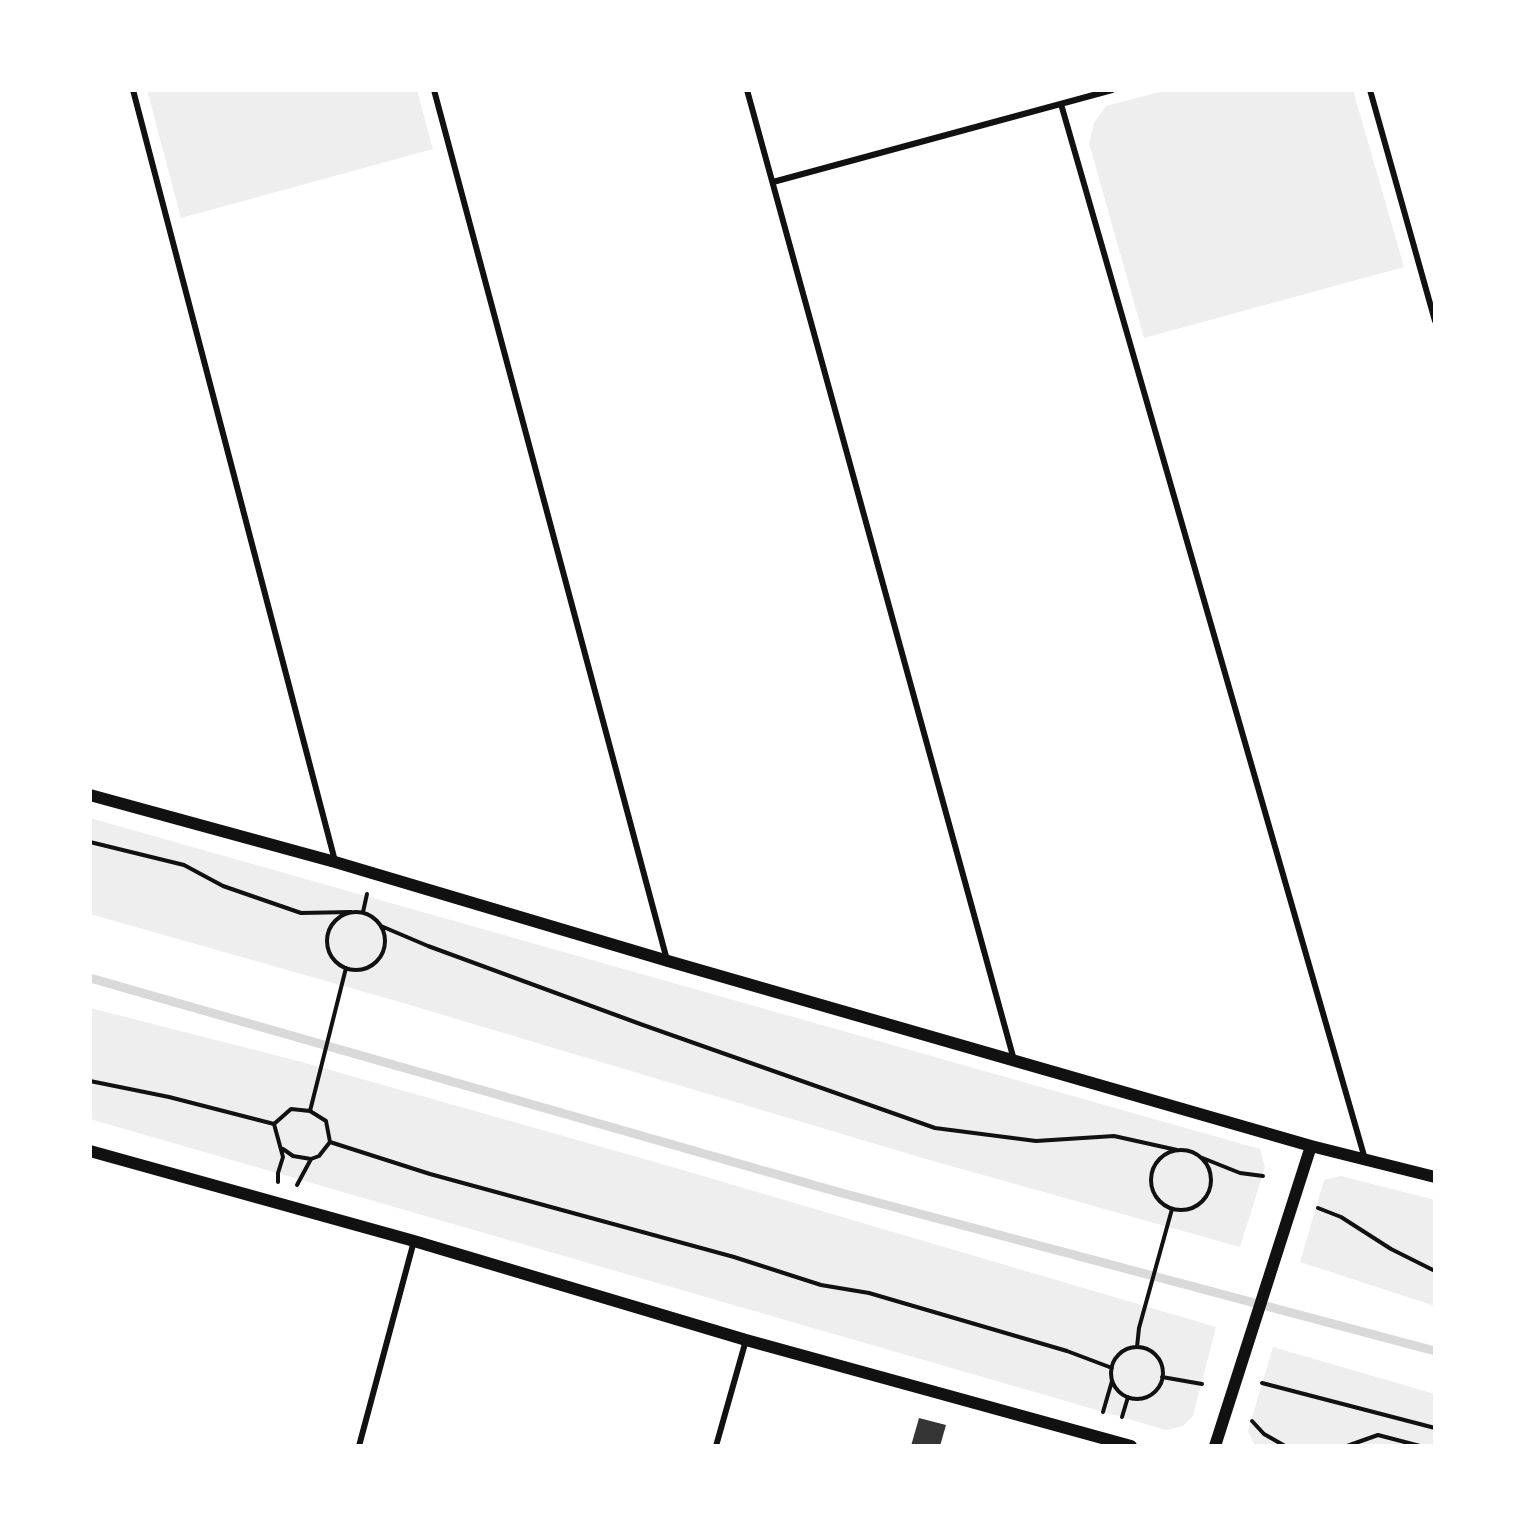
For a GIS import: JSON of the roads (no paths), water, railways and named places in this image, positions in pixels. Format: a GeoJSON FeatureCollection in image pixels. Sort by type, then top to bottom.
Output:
{"type":"FeatureCollection","features":[{"type":"Feature","properties":{"kind":"main road"},"geometry":{"type":"LineString","coordinates":[[90,795],[336,862],[668,961],[1311,1146],[1435,1177]]}},
{"type":"Feature","properties":{"kind":"main road"},"geometry":{"type":"LineString","coordinates":[[1215,1446],[1311,1146]]}},
{"type":"Feature","properties":{"kind":"main road"},"geometry":{"type":"LineString","coordinates":[[90,1151],[414,1241],[746,1340],[1108,1443],[1131,1446]]}},
{"type":"Feature","properties":{"kind":"street"},"geometry":{"type":"LineString","coordinates":[[133,90],[336,862]]}},
{"type":"Feature","properties":{"kind":"street"},"geometry":{"type":"LineString","coordinates":[[434,90],[668,961]]}},
{"type":"Feature","properties":{"kind":"street"},"geometry":{"type":"LineString","coordinates":[[747,90],[1014,1061]]}},
{"type":"Feature","properties":{"kind":"street"},"geometry":{"type":"LineString","coordinates":[[772,182],[1112,90]]}},
{"type":"Feature","properties":{"kind":"street"},"geometry":{"type":"LineString","coordinates":[[1370,90],[1435,321]]}},
{"type":"Feature","properties":{"kind":"street"},"geometry":{"type":"LineString","coordinates":[[1061,104],[1365,1159]]}},
{"type":"Feature","properties":{"kind":"street"},"geometry":{"type":"LineString","coordinates":[[359,1446],[414,1241]]}},
{"type":"Feature","properties":{"kind":"street"},"geometry":{"type":"LineString","coordinates":[[716,1446],[746,1340]]}},
{"type":"Feature","properties":{"kind":"waterway"},"geometry":{"type":"LineString","coordinates":[[90,978],[838,1192],[1435,1351]]}}]}
